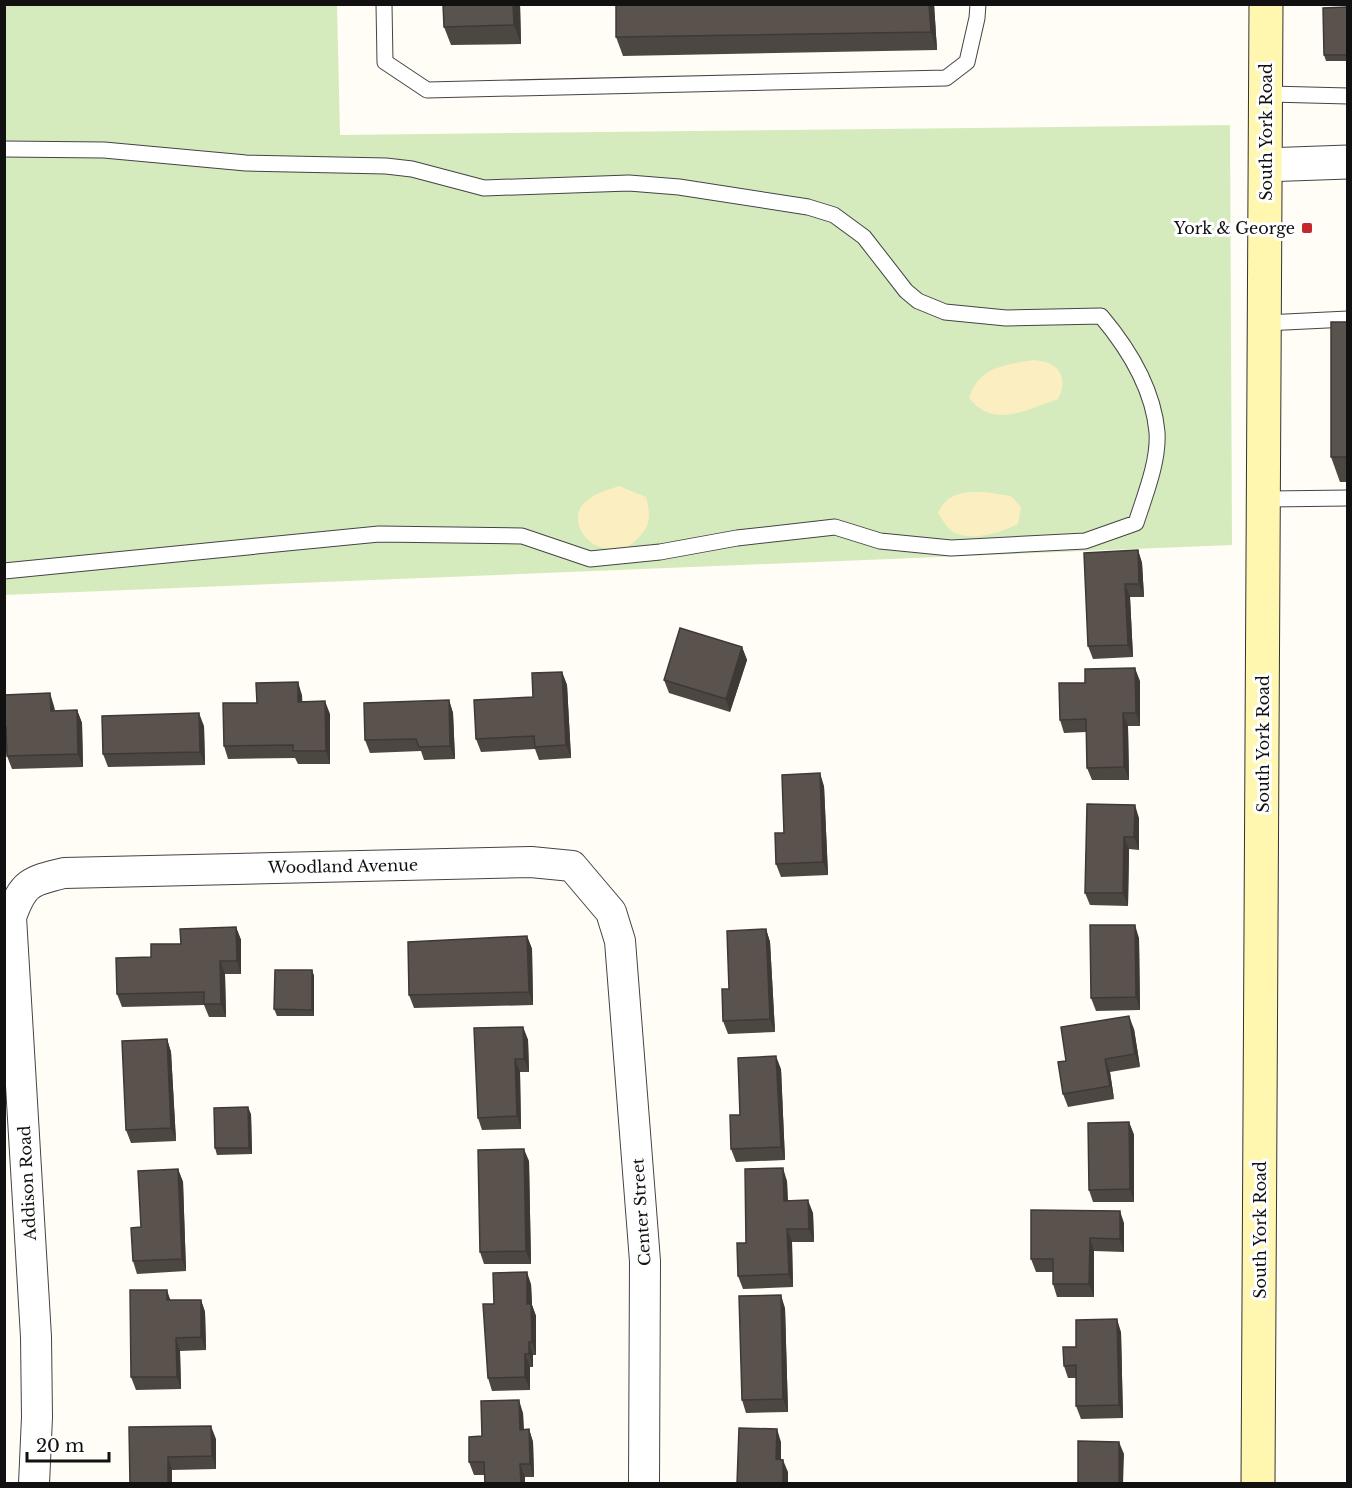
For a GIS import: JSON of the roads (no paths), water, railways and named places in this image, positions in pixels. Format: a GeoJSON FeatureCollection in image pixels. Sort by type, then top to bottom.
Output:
{"type":"FeatureCollection","features":[{"type":"Feature","properties":{"kind":"main road","name":"South York Road"},"geometry":{"type":"LineString","coordinates":[[1258,1484],[1266,4]]}},
{"type":"Feature","properties":{"kind":"street"},"geometry":{"type":"LineString","coordinates":[[1266,165],[1347,162]]}},
{"type":"Feature","properties":{"kind":"street","name":"Woodland Avenue"},"geometry":{"type":"LineString","coordinates":[[26,886],[35,879],[64,873],[531,862],[572,866],[612,912],[620,941]]}},
{"type":"Feature","properties":{"kind":"street","name":"Addison Road"},"geometry":{"type":"LineString","coordinates":[[26,886],[20,893],[11,917],[36,1337],[38,1417],[34,1484]]}},
{"type":"Feature","properties":{"kind":"street","name":"Center Street"},"geometry":{"type":"LineString","coordinates":[[620,941],[645,1261],[644,1484]]}},
{"type":"Feature","properties":{"kind":"lane"},"geometry":{"type":"LineString","coordinates":[[384,4],[385,62],[427,90],[946,78],[967,62],[978,4]]}},
{"type":"Feature","properties":{"kind":"lane"},"geometry":{"type":"LineString","coordinates":[[1266,94],[1347,96]]}},
{"type":"Feature","properties":{"kind":"lane"},"geometry":{"type":"LineString","coordinates":[[4,149],[104,150],[246,163],[386,166],[412,169],[484,188],[657,183],[817,209],[849,224],[864,237],[906,291],[918,301],[935,309],[985,317],[1101,316],[1124,343],[1145,384],[1157,432],[1150,479],[1137,522],[1085,541],[951,548],[880,541],[835,527],[737,538],[660,552],[590,559],[522,536],[379,534],[4,571]]}},
{"type":"Feature","properties":{"kind":"lane"},"geometry":{"type":"LineString","coordinates":[[1265,323],[1347,319]]}},
{"type":"Feature","properties":{"kind":"lane"},"geometry":{"type":"LineString","coordinates":[[1264,499],[1347,498]]}},
{"type":"Feature","properties":{"kind":"place","name":"York & George"},"geometry":{"type":"Point","coordinates":[1307,228]}}]}
